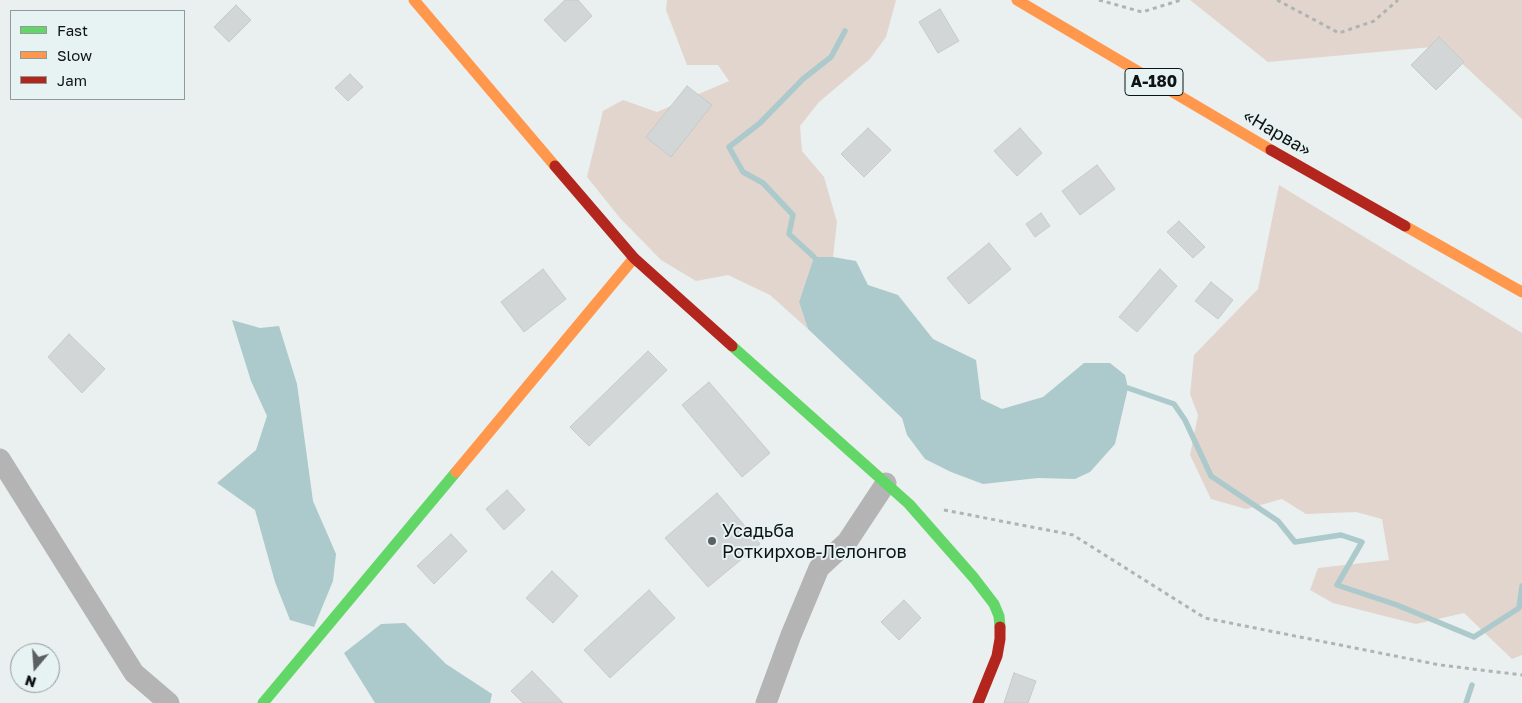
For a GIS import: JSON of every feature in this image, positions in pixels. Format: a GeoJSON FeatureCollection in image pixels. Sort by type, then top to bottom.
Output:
{"type":"FeatureCollection","features":[{"type":"Feature","properties":{"kind":"main road"},"geometry":{"type":"LineString","coordinates":[[414,0],[634,258],[910,504],[974,578],[994,604],[999,616],[1000,638],[997,656],[978,703]]}},
{"type":"Feature","properties":{"kind":"main road","name":"«Нарва»"},"geometry":{"type":"LineString","coordinates":[[1017,0],[1237,130],[1522,292]]}},
{"type":"Feature","properties":{"kind":"main road"},"geometry":{"type":"LineString","coordinates":[[264,703],[634,258]]}},
{"type":"Feature","properties":{"kind":"street"},"geometry":{"type":"LineString","coordinates":[[0,459],[134,673],[168,703]]}},
{"type":"Feature","properties":{"kind":"street"},"geometry":{"type":"LineString","coordinates":[[766,703],[791,635],[819,568],[847,542],[886,483]]}},
{"type":"Feature","properties":{"kind":"path"},"geometry":{"type":"LineString","coordinates":[[1099,0],[1142,12],[1181,0]]}},
{"type":"Feature","properties":{"kind":"path"},"geometry":{"type":"LineString","coordinates":[[1278,0],[1339,33],[1374,20],[1398,0]]}},
{"type":"Feature","properties":{"kind":"path"},"geometry":{"type":"LineString","coordinates":[[910,504],[1073,535],[1205,618],[1440,665],[1522,675]]}},
{"type":"Feature","properties":{"kind":"shaded area"},"geometry":{"type":"Polygon","coordinates":[[[667,0],[896,0],[886,37],[870,59],[819,102],[800,126],[802,151],[824,177],[837,222],[833,257],[814,257],[799,302],[808,329],[770,295],[728,275],[696,281],[661,260],[620,218],[587,177],[603,111],[623,100],[657,112],[729,81],[718,65],[687,65],[666,10],[667,0]]]}},
{"type":"Feature","properties":{"kind":"shaded area"},"geometry":{"type":"Polygon","coordinates":[[[1190,0],[1522,0],[1522,119],[1443,46],[1268,62],[1190,0]]]}},
{"type":"Feature","properties":{"kind":"shaded area"},"geometry":{"type":"Polygon","coordinates":[[[1279,185],[1522,333],[1522,655],[1512,659],[1464,613],[1416,624],[1333,603],[1310,590],[1318,568],[1389,560],[1382,519],[1356,512],[1306,514],[1282,499],[1246,509],[1211,499],[1190,455],[1198,415],[1190,394],[1194,355],[1258,289],[1279,185]]]}},
{"type":"Feature","properties":{"kind":"water"},"geometry":{"type":"Polygon","coordinates":[[[814,257],[833,257],[856,261],[868,285],[898,295],[933,339],[976,360],[981,399],[1002,409],[1043,397],[1084,363],[1110,363],[1125,375],[1128,388],[1115,444],[1090,472],[1075,479],[1038,478],[983,484],[951,472],[925,459],[907,435],[902,418],[808,329],[799,302],[814,257]]]}},
{"type":"Feature","properties":{"kind":"water"},"geometry":{"type":"Polygon","coordinates":[[[232,320],[260,328],[279,326],[297,384],[313,501],[336,554],[333,581],[314,627],[290,620],[275,582],[255,510],[217,483],[256,450],[267,416],[251,381],[232,320]]]}},
{"type":"Feature","properties":{"kind":"water"},"geometry":{"type":"Polygon","coordinates":[[[405,623],[446,664],[492,694],[490,703],[375,703],[344,653],[381,624],[405,623]]]}},
{"type":"Feature","properties":{"kind":"building"},"geometry":{"type":"Polygon","coordinates":[[[565,0],[578,0],[592,16],[565,42],[544,20],[565,0]]]}},
{"type":"Feature","properties":{"kind":"building"},"geometry":{"type":"Polygon","coordinates":[[[236,5],[251,20],[229,42],[214,27],[236,5]]]}},
{"type":"Feature","properties":{"kind":"building"},"geometry":{"type":"Polygon","coordinates":[[[940,9],[959,41],[938,53],[919,22],[940,9]]]}},
{"type":"Feature","properties":{"kind":"building"},"geometry":{"type":"Polygon","coordinates":[[[1439,37],[1464,62],[1436,90],[1411,65],[1439,37]]]}},
{"type":"Feature","properties":{"kind":"building"},"geometry":{"type":"Polygon","coordinates":[[[350,74],[363,87],[348,101],[335,88],[350,74]]]}},
{"type":"Feature","properties":{"kind":"building"},"geometry":{"type":"Polygon","coordinates":[[[687,86],[712,105],[671,157],[646,137],[687,86]]]}},
{"type":"Feature","properties":{"kind":"building"},"geometry":{"type":"Polygon","coordinates":[[[868,128],[891,150],[864,177],[841,154],[868,128]]]}},
{"type":"Feature","properties":{"kind":"building"},"geometry":{"type":"Polygon","coordinates":[[[1020,128],[1042,153],[1017,176],[994,151],[1020,128]]]}},
{"type":"Feature","properties":{"kind":"building"},"geometry":{"type":"Polygon","coordinates":[[[1097,165],[1115,189],[1080,215],[1062,191],[1097,165]]]}},
{"type":"Feature","properties":{"kind":"building"},"geometry":{"type":"Polygon","coordinates":[[[1041,213],[1050,226],[1035,237],[1026,224],[1041,213]]]}},
{"type":"Feature","properties":{"kind":"building"},"geometry":{"type":"Polygon","coordinates":[[[1179,221],[1205,247],[1193,258],[1167,232],[1179,221]]]}},
{"type":"Feature","properties":{"kind":"building"},"geometry":{"type":"Polygon","coordinates":[[[989,243],[1011,269],[969,304],[947,278],[989,243]]]}},
{"type":"Feature","properties":{"kind":"building"},"geometry":{"type":"Polygon","coordinates":[[[543,269],[566,299],[524,332],[501,302],[543,269]]]}},
{"type":"Feature","properties":{"kind":"building"},"geometry":{"type":"Polygon","coordinates":[[[1160,269],[1177,286],[1137,332],[1119,317],[1160,269]]]}},
{"type":"Feature","properties":{"kind":"building"},"geometry":{"type":"Polygon","coordinates":[[[1211,282],[1233,300],[1218,319],[1195,301],[1211,282]]]}},
{"type":"Feature","properties":{"kind":"building"},"geometry":{"type":"Polygon","coordinates":[[[69,334],[105,369],[82,393],[48,357],[69,334]]]}},
{"type":"Feature","properties":{"kind":"building"},"geometry":{"type":"Polygon","coordinates":[[[648,351],[667,370],[589,446],[570,427],[648,351]]]}},
{"type":"Feature","properties":{"kind":"building"},"geometry":{"type":"Polygon","coordinates":[[[709,382],[770,453],[742,477],[682,405],[709,382]]]}},
{"type":"Feature","properties":{"kind":"building"},"geometry":{"type":"Polygon","coordinates":[[[507,490],[525,510],[504,530],[486,509],[507,490]]]}},
{"type":"Feature","properties":{"kind":"building"},"geometry":{"type":"Polygon","coordinates":[[[717,493],[760,544],[708,587],[665,538],[717,493]]]}},
{"type":"Feature","properties":{"kind":"building"},"geometry":{"type":"Polygon","coordinates":[[[451,534],[467,551],[434,584],[417,566],[451,534]]]}},
{"type":"Feature","properties":{"kind":"building"},"geometry":{"type":"Polygon","coordinates":[[[552,571],[578,596],[553,623],[526,598],[552,571]]]}},
{"type":"Feature","properties":{"kind":"building"},"geometry":{"type":"Polygon","coordinates":[[[649,590],[675,618],[610,678],[584,650],[649,590]]]}},
{"type":"Feature","properties":{"kind":"building"},"geometry":{"type":"Polygon","coordinates":[[[904,600],[921,618],[899,640],[881,622],[904,600]]]}},
{"type":"Feature","properties":{"kind":"building"},"geometry":{"type":"Polygon","coordinates":[[[532,671],[563,703],[523,703],[511,691],[532,671]]]}},
{"type":"Feature","properties":{"kind":"building"},"geometry":{"type":"Polygon","coordinates":[[[1014,673],[1036,681],[1028,703],[1004,703],[1014,673]]]}},
{"type":"Feature","properties":{"kind":"waterway"},"geometry":{"type":"LineString","coordinates":[[814,257],[789,234],[793,215],[763,183],[743,172],[729,147],[760,123],[803,79],[831,57],[845,31]]}},
{"type":"Feature","properties":{"kind":"waterway"},"geometry":{"type":"LineString","coordinates":[[1128,388],[1174,404],[1185,420],[1211,476],[1278,521],[1295,542],[1341,535],[1362,542],[1337,585],[1397,605],[1474,637],[1519,608],[1522,586]]}},
{"type":"Feature","properties":{"kind":"waterway"},"geometry":{"type":"LineString","coordinates":[[1466,703],[1472,685]]}},
{"type":"Feature","properties":{"kind":"traffic: fast"},"geometry":{"type":"LineString","coordinates":[[732,346],[909,504],[974,578],[994,604],[999,616],[1000,627]]}},
{"type":"Feature","properties":{"kind":"traffic: fast"},"geometry":{"type":"LineString","coordinates":[[263,703],[456,472]]}},
{"type":"Feature","properties":{"kind":"traffic: slow"},"geometry":{"type":"LineString","coordinates":[[414,0],[555,166]]}},
{"type":"Feature","properties":{"kind":"traffic: slow"},"geometry":{"type":"LineString","coordinates":[[1017,0],[1271,150]]}},
{"type":"Feature","properties":{"kind":"traffic: slow"},"geometry":{"type":"LineString","coordinates":[[1405,226],[1522,292]]}},
{"type":"Feature","properties":{"kind":"traffic: slow"},"geometry":{"type":"LineString","coordinates":[[456,472],[634,258]]}},
{"type":"Feature","properties":{"kind":"traffic: jam"},"geometry":{"type":"LineString","coordinates":[[1271,150],[1405,226]]}},
{"type":"Feature","properties":{"kind":"traffic: jam"},"geometry":{"type":"LineString","coordinates":[[555,166],[634,258],[732,346]]}},
{"type":"Feature","properties":{"kind":"traffic: jam"},"geometry":{"type":"LineString","coordinates":[[978,703],[997,656],[1000,627]]}},
{"type":"Feature","properties":{"kind":"place","name":"Усадьба Роткирхов-Лелонгов"},"geometry":{"type":"Point","coordinates":[712,541]}}]}
